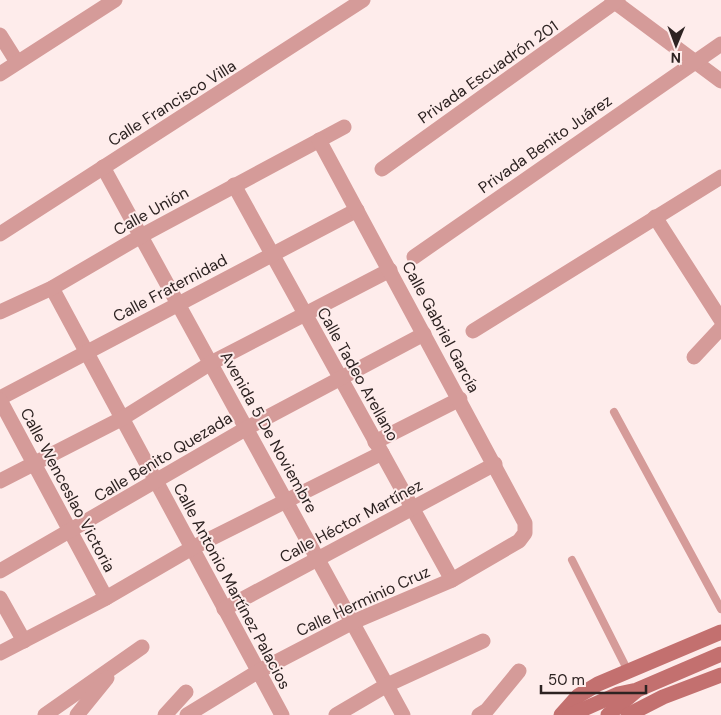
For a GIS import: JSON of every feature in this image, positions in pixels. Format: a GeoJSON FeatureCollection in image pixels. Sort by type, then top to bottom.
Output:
{"type":"FeatureCollection","features":[{"type":"Feature","properties":{"kind":"main road"},"geometry":{"type":"LineString","coordinates":[[562,715],[578,696],[598,684],[721,632]]}},
{"type":"Feature","properties":{"kind":"main road"},"geometry":{"type":"LineString","coordinates":[[570,715],[618,694],[637,690],[721,654]]}},
{"type":"Feature","properties":{"kind":"main road"},"geometry":{"type":"LineString","coordinates":[[628,715],[663,697],[721,676]]}},
{"type":"Feature","properties":{"kind":"main road"},"geometry":{"type":"LineString","coordinates":[[608,715],[637,690]]}},
{"type":"Feature","properties":{"kind":"street","name":"Calle Francisco Villa"},"geometry":{"type":"LineString","coordinates":[[0,234],[363,0]]}},
{"type":"Feature","properties":{"kind":"street"},"geometry":{"type":"LineString","coordinates":[[615,1],[696,60],[721,81]]}},
{"type":"Feature","properties":{"kind":"street","name":"Privada Escuadrón 201"},"geometry":{"type":"LineString","coordinates":[[382,169],[615,1]]}},
{"type":"Feature","properties":{"kind":"street"},"geometry":{"type":"LineString","coordinates":[[0,74],[109,2]]}},
{"type":"Feature","properties":{"kind":"street"},"geometry":{"type":"LineString","coordinates":[[0,35],[17,62]]}},
{"type":"Feature","properties":{"kind":"street","name":"Privada Benito Juárez"},"geometry":{"type":"LineString","coordinates":[[414,257],[721,44]]}},
{"type":"Feature","properties":{"kind":"street","name":"Calle Unión"},"geometry":{"type":"LineString","coordinates":[[0,312],[52,288],[141,236],[344,127]]}},
{"type":"Feature","properties":{"kind":"street","name":"Calle Gabriel García"},"geometry":{"type":"LineString","coordinates":[[319,140],[495,464],[525,523],[525,533]]}},
{"type":"Feature","properties":{"kind":"street","name":"Avenida 5 De Noviembre"},"geometry":{"type":"LineString","coordinates":[[103,167],[403,715]]}},
{"type":"Feature","properties":{"kind":"street"},"geometry":{"type":"LineString","coordinates":[[473,331],[721,177]]}},
{"type":"Feature","properties":{"kind":"street","name":"Calle Tadeo Arellano"},"geometry":{"type":"LineString","coordinates":[[234,185],[452,580]]}},
{"type":"Feature","properties":{"kind":"street","name":"Calle Fraternidad"},"geometry":{"type":"LineString","coordinates":[[0,399],[178,303],[357,210]]}},
{"type":"Feature","properties":{"kind":"street"},"geometry":{"type":"LineString","coordinates":[[655,217],[721,320]]}},
{"type":"Feature","properties":{"kind":"street"},"geometry":{"type":"LineString","coordinates":[[0,481],[123,418],[211,363],[390,270]]}},
{"type":"Feature","properties":{"kind":"street","name":"Calle Antonio Martínez Palacios"},"geometry":{"type":"LineString","coordinates":[[52,288],[282,715]]}},
{"type":"Feature","properties":{"kind":"street"},"geometry":{"type":"LineString","coordinates":[[694,357],[721,328]]}},
{"type":"Feature","properties":{"kind":"street","name":"Calle Benito Quezada"},"geometry":{"type":"LineString","coordinates":[[0,571],[157,482],[246,428],[424,334]]}},
{"type":"Feature","properties":{"kind":"street","name":"Calle Wenceslao Victoria"},"geometry":{"type":"LineString","coordinates":[[0,399],[106,598]]}},
{"type":"Feature","properties":{"kind":"street"},"geometry":{"type":"LineString","coordinates":[[0,653],[106,598],[192,548],[287,501],[460,399]]}},
{"type":"Feature","properties":{"kind":"street","name":"Calle Héctor Martínez"},"geometry":{"type":"LineString","coordinates":[[224,609],[495,464]]}},
{"type":"Feature","properties":{"kind":"street","name":"Calle Herminio Cruz"},"geometry":{"type":"LineString","coordinates":[[187,715],[259,671],[352,622],[452,580],[519,541],[525,533]]}},
{"type":"Feature","properties":{"kind":"street"},"geometry":{"type":"LineString","coordinates":[[0,598],[24,641]]}},
{"type":"Feature","properties":{"kind":"street"},"geometry":{"type":"LineString","coordinates":[[336,715],[387,686],[483,641]]}},
{"type":"Feature","properties":{"kind":"street"},"geometry":{"type":"LineString","coordinates":[[45,715],[142,647]]}},
{"type":"Feature","properties":{"kind":"street"},"geometry":{"type":"LineString","coordinates":[[77,715],[121,662]]}},
{"type":"Feature","properties":{"kind":"street"},"geometry":{"type":"LineString","coordinates":[[479,715],[487,710],[519,672]]}},
{"type":"Feature","properties":{"kind":"street"},"geometry":{"type":"LineString","coordinates":[[172,712],[186,692]]}},
{"type":"Feature","properties":{"kind":"lane"},"geometry":{"type":"LineString","coordinates":[[614,412],[721,609]]}},
{"type":"Feature","properties":{"kind":"lane"},"geometry":{"type":"LineString","coordinates":[[572,560],[628,671]]}}]}
